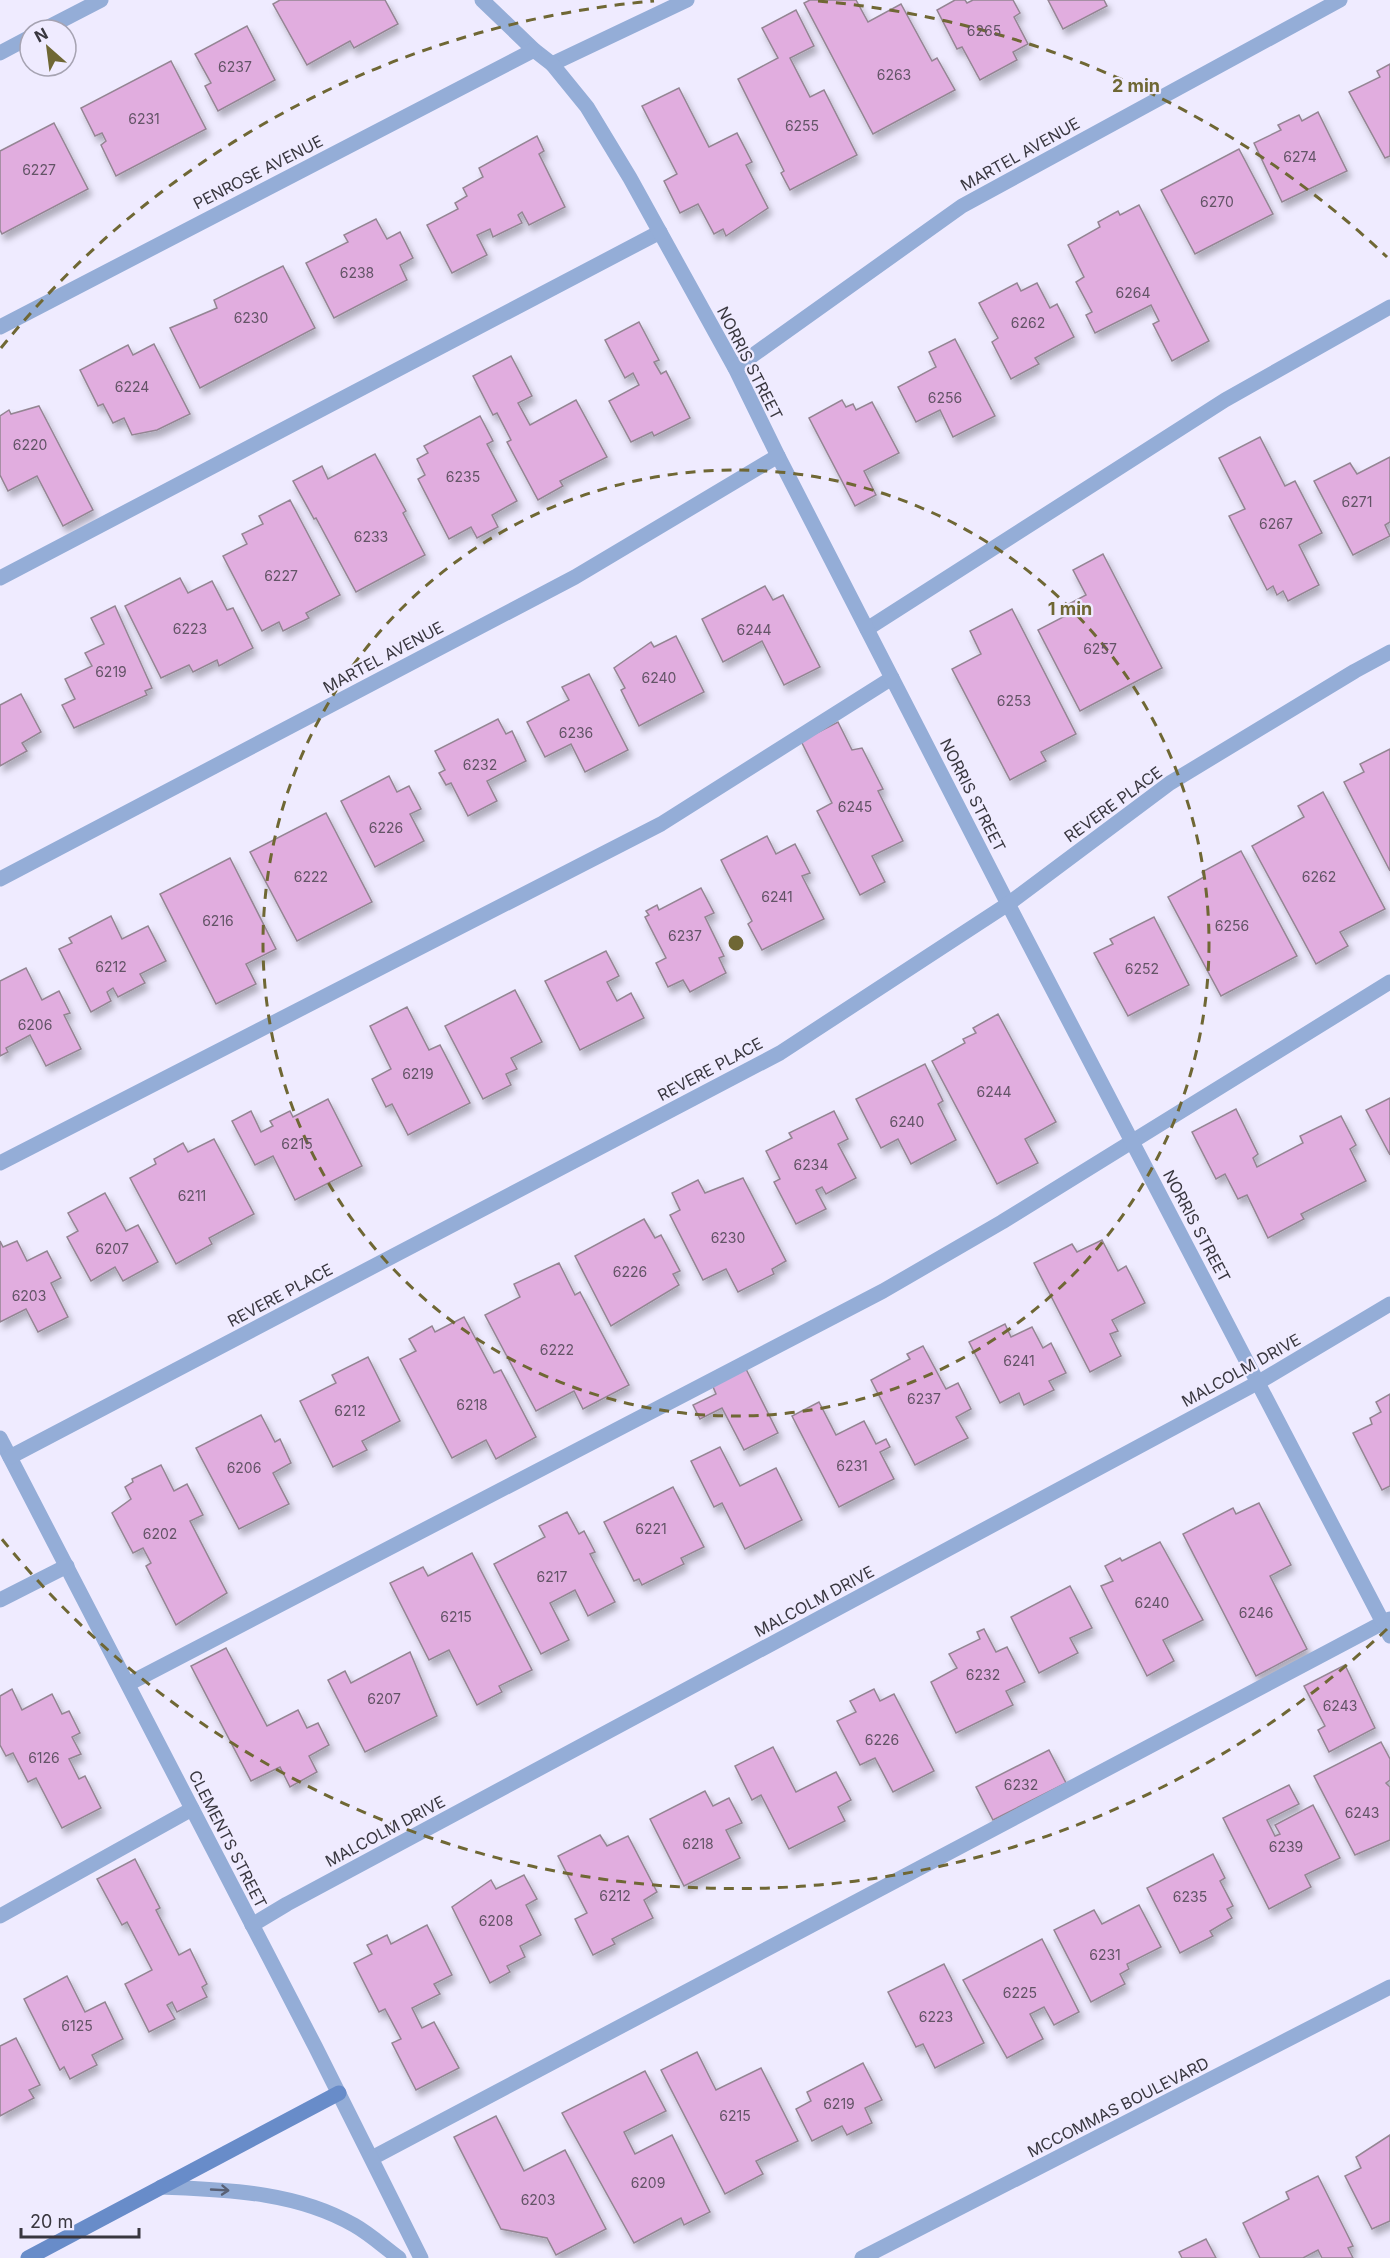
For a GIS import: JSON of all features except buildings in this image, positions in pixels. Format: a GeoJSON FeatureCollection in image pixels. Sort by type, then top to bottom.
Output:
{"type":"FeatureCollection","features":[{"type":"Feature","properties":{"kind":"street"},"geometry":{"type":"LineString","coordinates":[[67,18],[101,0]]}},
{"type":"Feature","properties":{"kind":"street","name":"NORRIS STREET"},"geometry":{"type":"LineString","coordinates":[[483,0],[534,50],[552,64],[587,107],[630,178],[735,368],[1008,904],[1388,1626]]}},
{"type":"Feature","properties":{"kind":"street"},"geometry":{"type":"LineString","coordinates":[[552,64],[687,0]]}},
{"type":"Feature","properties":{"kind":"street","name":"MARTEL AVENUE"},"geometry":{"type":"LineString","coordinates":[[735,368],[962,206],[1340,0]]}},
{"type":"Feature","properties":{"kind":"street"},"geometry":{"type":"LineString","coordinates":[[0,53],[18,43]]}},
{"type":"Feature","properties":{"kind":"street","name":"PENROSE AVENUE"},"geometry":{"type":"LineString","coordinates":[[0,327],[534,50]]}},
{"type":"Feature","properties":{"kind":"street"},"geometry":{"type":"LineString","coordinates":[[0,578],[660,232]]}},
{"type":"Feature","properties":{"kind":"street"},"geometry":{"type":"LineString","coordinates":[[867,629],[1225,400],[1390,307]]}},
{"type":"Feature","properties":{"kind":"street","name":"MARTEL AVENUE"},"geometry":{"type":"LineString","coordinates":[[0,879],[575,577],[778,456]]}},
{"type":"Feature","properties":{"kind":"street","name":"REVERE PLACE"},"geometry":{"type":"LineString","coordinates":[[10,1457],[780,1053],[1008,904],[1170,783],[1390,652]]}},
{"type":"Feature","properties":{"kind":"street"},"geometry":{"type":"LineString","coordinates":[[0,1163],[661,824],[892,678]]}},
{"type":"Feature","properties":{"kind":"street"},"geometry":{"type":"LineString","coordinates":[[128,1684],[883,1291],[1002,1222],[1390,982]]}},
{"type":"Feature","properties":{"kind":"street","name":"MALCOLM DRIVE"},"geometry":{"type":"LineString","coordinates":[[252,1925],[287,1904],[1258,1382],[1390,1304]]}},
{"type":"Feature","properties":{"kind":"street","name":"CLEMENTS STREET"},"geometry":{"type":"LineString","coordinates":[[0,1438],[339,2093],[421,2258]]}},
{"type":"Feature","properties":{"kind":"street"},"geometry":{"type":"LineString","coordinates":[[0,1600],[67,1566]]}},
{"type":"Feature","properties":{"kind":"street"},"geometry":{"type":"LineString","coordinates":[[372,2158],[1388,1626]]}},
{"type":"Feature","properties":{"kind":"street"},"geometry":{"type":"LineString","coordinates":[[0,1916],[192,1809]]}},
{"type":"Feature","properties":{"kind":"street","name":"MCCOMMAS BOULEVARD"},"geometry":{"type":"LineString","coordinates":[[862,2258],[1390,1987]]}},
{"type":"Feature","properties":{"kind":"street"},"geometry":{"type":"LineString","coordinates":[[28,2258],[339,2093]]}},
{"type":"Feature","properties":{"kind":"street"},"geometry":{"type":"LineString","coordinates":[[161,2187],[246,2191],[304,2203],[353,2224],[399,2258]]}}]}
